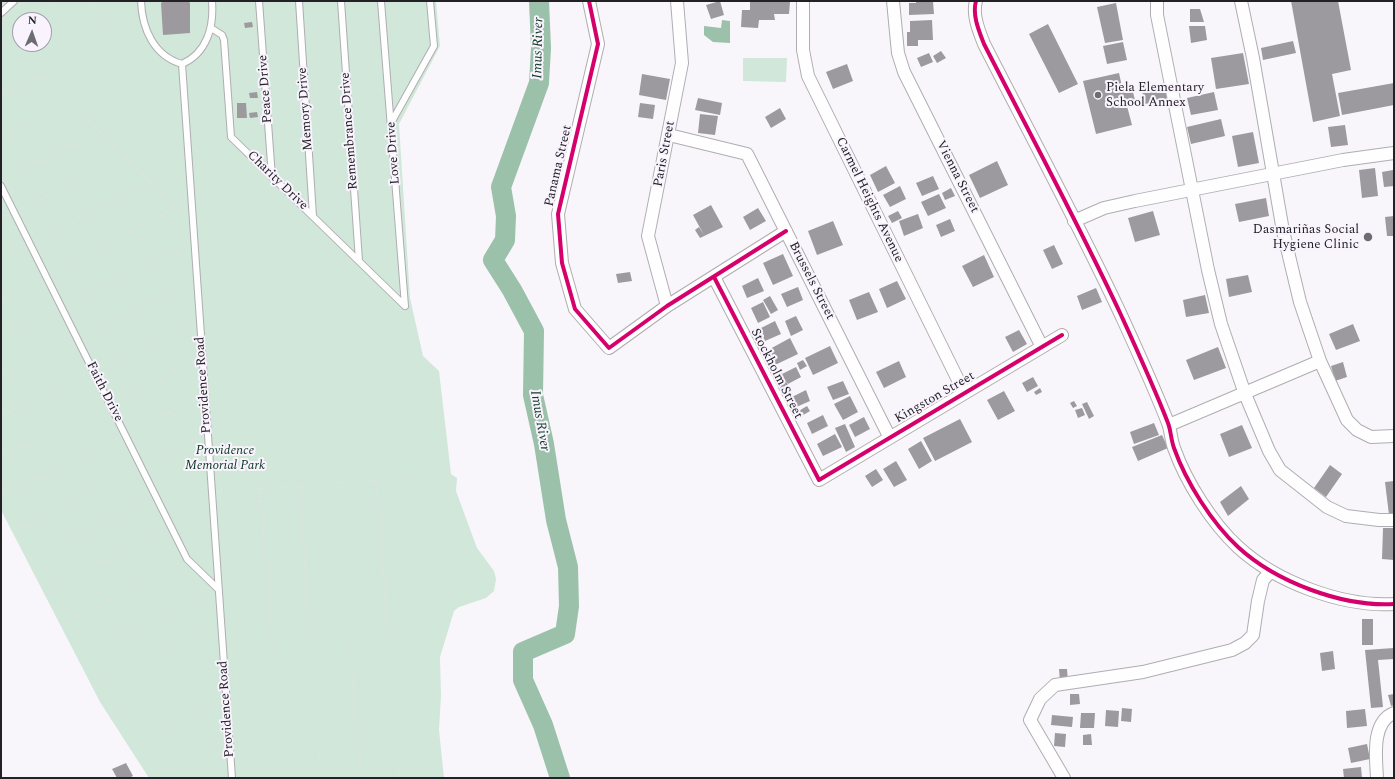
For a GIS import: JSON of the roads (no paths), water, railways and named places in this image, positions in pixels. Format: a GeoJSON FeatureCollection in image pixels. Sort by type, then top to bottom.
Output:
{"type":"FeatureCollection","features":[{"type":"Feature","properties":{"kind":"street","name":"Panama Street"},"geometry":{"type":"LineString","coordinates":[[589,1],[598,44],[558,214],[562,263],[575,309],[609,348],[667,306]]}},
{"type":"Feature","properties":{"kind":"street","name":"Paris Street"},"geometry":{"type":"LineString","coordinates":[[667,306],[648,236],[682,63],[677,1]]}},
{"type":"Feature","properties":{"kind":"street","name":"Carmel Heights Avenue"},"geometry":{"type":"LineString","coordinates":[[803,1],[803,50],[808,76],[964,392]]}},
{"type":"Feature","properties":{"kind":"street","name":"Vienna Street"},"geometry":{"type":"LineString","coordinates":[[893,1],[898,53],[904,72],[1042,347]]}},
{"type":"Feature","properties":{"kind":"street"},"geometry":{"type":"LineString","coordinates":[[976,1],[977,26],[984,44],[1121,315],[1169,425],[1176,454],[1184,473],[1201,500],[1220,527],[1238,547],[1271,571],[1327,596],[1355,601],[1394,604]]}},
{"type":"Feature","properties":{"kind":"street"},"geometry":{"type":"LineString","coordinates":[[1157,1],[1159,23],[1208,270],[1221,324],[1245,394],[1269,451],[1280,470],[1327,507],[1346,516],[1394,520]]}},
{"type":"Feature","properties":{"kind":"street"},"geometry":{"type":"LineString","coordinates":[[1242,1],[1283,231],[1296,289],[1320,361],[1347,420],[1357,430],[1371,437],[1394,436]]}},
{"type":"Feature","properties":{"kind":"street","name":"Brussels Street"},"geometry":{"type":"LineString","coordinates":[[669,135],[747,154],[890,436]]}},
{"type":"Feature","properties":{"kind":"street"},"geometry":{"type":"LineString","coordinates":[[1074,221],[1104,208],[1343,160],[1394,153]]}},
{"type":"Feature","properties":{"kind":"street"},"geometry":{"type":"LineString","coordinates":[[667,306],[786,231]]}},
{"type":"Feature","properties":{"kind":"street","name":"Stockholm Street"},"geometry":{"type":"LineString","coordinates":[[714,276],[819,480]]}},
{"type":"Feature","properties":{"kind":"street","name":"Kingston Street"},"geometry":{"type":"LineString","coordinates":[[819,480],[890,436],[1062,335]]}},
{"type":"Feature","properties":{"kind":"street"},"geometry":{"type":"LineString","coordinates":[[1169,425],[1320,361]]}},
{"type":"Feature","properties":{"kind":"street"},"geometry":{"type":"LineString","coordinates":[[1064,778],[1030,720],[1040,698],[1055,685],[1143,672],[1232,650],[1245,643],[1253,635],[1263,580],[1271,571]]}},
{"type":"Feature","properties":{"kind":"street"},"geometry":{"type":"LineString","coordinates":[[1377,778],[1376,755],[1380,725],[1386,716],[1394,713]]}},
{"type":"Feature","properties":{"kind":"lane"},"geometry":{"type":"LineString","coordinates":[[1,13],[14,1]]}},
{"type":"Feature","properties":{"kind":"lane"},"geometry":{"type":"LineString","coordinates":[[141,1],[144,25],[152,42],[165,57],[182,64],[192,60],[199,52],[211,28],[212,1]]}},
{"type":"Feature","properties":{"kind":"lane","name":"Peace Drive"},"geometry":{"type":"LineString","coordinates":[[259,1],[272,177]]}},
{"type":"Feature","properties":{"kind":"lane","name":"Memory Drive"},"geometry":{"type":"LineString","coordinates":[[299,1],[313,216]]}},
{"type":"Feature","properties":{"kind":"lane","name":"Remembrance Drive"},"geometry":{"type":"LineString","coordinates":[[341,1],[359,261]]}},
{"type":"Feature","properties":{"kind":"lane","name":"Love Drive"},"geometry":{"type":"LineString","coordinates":[[382,1],[405,306]]}},
{"type":"Feature","properties":{"kind":"lane"},"geometry":{"type":"LineString","coordinates":[[391,122],[434,46],[430,1]]}},
{"type":"Feature","properties":{"kind":"lane","name":"Charity Drive"},"geometry":{"type":"LineString","coordinates":[[211,28],[222,35],[224,40],[230,137],[405,306]]}},
{"type":"Feature","properties":{"kind":"lane","name":"Providence Road"},"geometry":{"type":"LineString","coordinates":[[182,64],[232,778]]}},
{"type":"Feature","properties":{"kind":"lane","name":"Faith Drive"},"geometry":{"type":"LineString","coordinates":[[1,186],[187,559],[218,589]]}},
{"type":"Feature","properties":{"kind":"waterway","name":"Imus River"},"geometry":{"type":"LineString","coordinates":[[539,1],[541,48],[539,83],[501,187],[506,216],[505,240],[493,260],[512,290],[534,331],[533,395],[544,444],[556,520],[568,567],[569,606],[565,634],[523,652],[523,680],[543,725],[560,778]]}},
{"type":"Feature","properties":{"kind":"place","name":"Piela Elementary School Annex"},"geometry":{"type":"Point","coordinates":[1098,95]}},
{"type":"Feature","properties":{"kind":"place","name":"Dasmariñas Social Hygiene Clinic"},"geometry":{"type":"Point","coordinates":[1368,237]}},
{"type":"Feature","properties":{"kind":"park label","name":"Providence Memorial Park"},"geometry":{"type":"Point","coordinates":[225,458]}}]}
